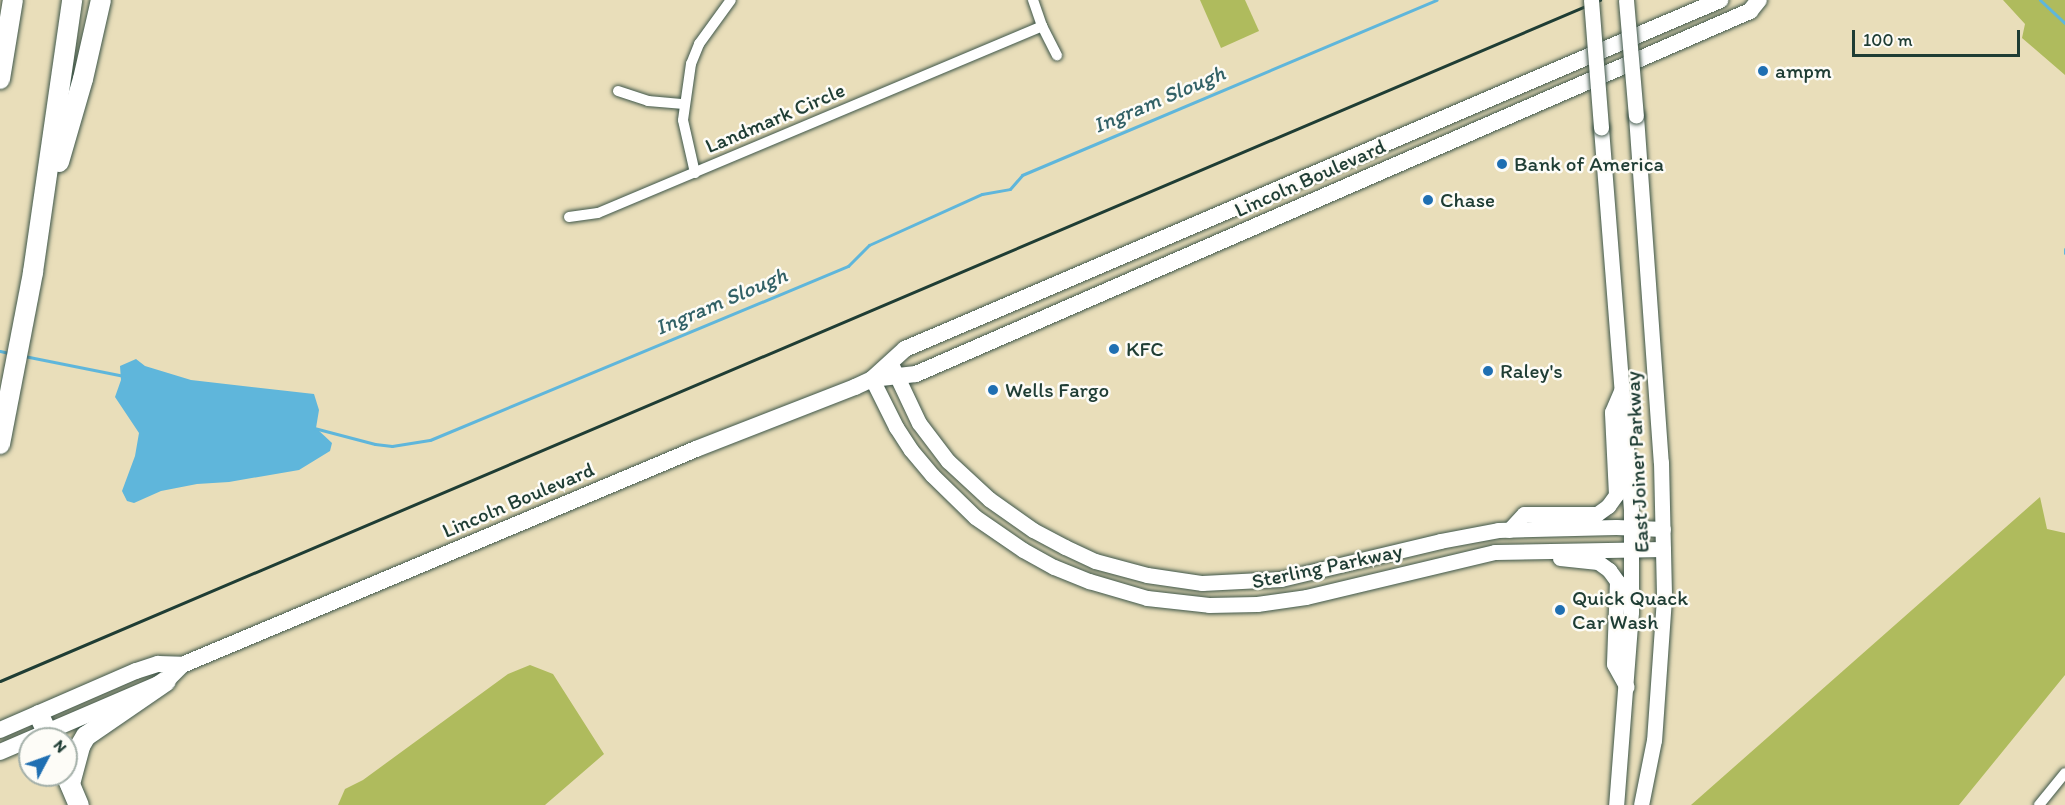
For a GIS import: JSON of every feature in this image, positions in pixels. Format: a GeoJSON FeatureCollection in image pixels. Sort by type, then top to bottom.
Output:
{"type":"FeatureCollection","features":[{"type":"Feature","properties":{"kind":"highway"},"geometry":{"type":"LineString","coordinates":[[0,80],[13,0]]}},
{"type":"Feature","properties":{"kind":"highway"},"geometry":{"type":"LineString","coordinates":[[0,444],[33,272],[72,0]]}},
{"type":"Feature","properties":{"kind":"highway"},"geometry":{"type":"LineString","coordinates":[[39,228],[83,80],[101,0]]}},
{"type":"Feature","properties":{"kind":"highway"},"geometry":{"type":"LineString","coordinates":[[78,752],[86,736],[166,681]]}},
{"type":"Feature","properties":{"kind":"highway"},"geometry":{"type":"LineString","coordinates":[[72,787],[80,805]]}},
{"type":"Feature","properties":{"kind":"main road","name":"East Joiner Parkway"},"geometry":{"type":"LineString","coordinates":[[1591,0],[1631,527],[1627,687],[1616,805]]}},
{"type":"Feature","properties":{"kind":"main road","name":"East Joiner Parkway"},"geometry":{"type":"LineString","coordinates":[[1626,0],[1636,116],[1664,549],[1661,668],[1654,740],[1641,805]]}},
{"type":"Feature","properties":{"kind":"main road","name":"Lincoln Boulevard"},"geometry":{"type":"LineString","coordinates":[[50,727],[166,681],[182,665],[696,449],[872,379],[893,369],[911,347],[1720,0]]}},
{"type":"Feature","properties":{"kind":"main road","name":"Lincoln Boulevard"},"geometry":{"type":"LineString","coordinates":[[893,369],[916,374],[928,369],[1729,21],[1750,11],[1759,0]]}},
{"type":"Feature","properties":{"kind":"main road","name":"Sterling Parkway"},"geometry":{"type":"LineString","coordinates":[[893,369],[914,414],[929,436],[948,461],[989,500],[1033,530],[1065,547],[1095,561],[1147,575],[1202,583],[1281,579],[1440,541],[1509,530],[1663,528]]}},
{"type":"Feature","properties":{"kind":"main road","name":"Sterling Parkway"},"geometry":{"type":"LineString","coordinates":[[872,379],[896,428],[911,450],[932,475],[975,517],[1023,550],[1054,567],[1116,590],[1189,604],[1238,605],[1284,601],[1446,562],[1507,551],[1664,549]]}},
{"type":"Feature","properties":{"kind":"main road"},"geometry":{"type":"LineString","coordinates":[[1509,530],[1524,514],[1597,514],[1608,506],[1616,495],[1612,412],[1622,388]]}},
{"type":"Feature","properties":{"kind":"main road"},"geometry":{"type":"LineString","coordinates":[[1507,551],[1598,562],[1609,570],[1617,581],[1614,664],[1627,687]]}},
{"type":"Feature","properties":{"kind":"main road","name":"Lincoln Boulevard"},"geometry":{"type":"LineString","coordinates":[[48,727],[147,667],[158,664],[182,665]]}},
{"type":"Feature","properties":{"kind":"main road","name":"Lincoln Boulevard"},"geometry":{"type":"LineString","coordinates":[[0,730],[18,730]]}},
{"type":"Feature","properties":{"kind":"main road","name":"Lincoln Boulevard"},"geometry":{"type":"LineString","coordinates":[[0,752],[18,743]]}},
{"type":"Feature","properties":{"kind":"street","name":"Landmark Circle"},"geometry":{"type":"LineString","coordinates":[[730,0],[699,44],[691,64],[683,120],[695,173],[1042,26]]}},
{"type":"Feature","properties":{"kind":"street"},"geometry":{"type":"LineString","coordinates":[[1033,0],[1042,26],[1057,55]]}},
{"type":"Feature","properties":{"kind":"street"},"geometry":{"type":"LineString","coordinates":[[618,91],[648,101],[684,104]]}},
{"type":"Feature","properties":{"kind":"street"},"geometry":{"type":"LineString","coordinates":[[569,218],[598,213],[695,173]]}},
{"type":"Feature","properties":{"kind":"street"},"geometry":{"type":"LineString","coordinates":[[2039,805],[2065,773]]}},
{"type":"Feature","properties":{"kind":"green space"},"geometry":{"type":"Polygon","coordinates":[[[1200,0],[1245,0],[1259,31],[1221,48],[1200,0]]]}},
{"type":"Feature","properties":{"kind":"green space"},"geometry":{"type":"Polygon","coordinates":[[[2003,0],[2065,0],[2065,75],[2022,38],[2025,24],[2003,0]]]}},
{"type":"Feature","properties":{"kind":"green space"},"geometry":{"type":"Polygon","coordinates":[[[2040,497],[2047,529],[2065,533],[2065,675],[1959,805],[1691,805],[2040,497]]]}},
{"type":"Feature","properties":{"kind":"green space"},"geometry":{"type":"Polygon","coordinates":[[[530,665],[553,674],[604,754],[545,805],[338,805],[345,789],[363,780],[508,674],[530,665]]]}},
{"type":"Feature","properties":{"kind":"water"},"geometry":{"type":"Polygon","coordinates":[[[136,359],[145,366],[191,380],[314,394],[319,410],[316,428],[332,443],[330,451],[299,470],[229,482],[197,484],[161,491],[134,503],[127,501],[122,491],[135,456],[139,433],[115,397],[121,380],[120,366],[136,359]]]}},
{"type":"Feature","properties":{"kind":"waterway","name":"Ingram Slough"},"geometry":{"type":"LineString","coordinates":[[314,428],[375,444],[392,446],[430,440],[848,266],[869,245],[982,194],[1010,189],[1022,175],[1437,0]]}},
{"type":"Feature","properties":{"kind":"waterway","name":"Ingram Slough"},"geometry":{"type":"LineString","coordinates":[[2040,0],[2065,23]]}},
{"type":"Feature","properties":{"kind":"waterway","name":"Ingram Slough"},"geometry":{"type":"LineString","coordinates":[[0,351],[9,353]]}},
{"type":"Feature","properties":{"kind":"waterway","name":"Ingram Slough"},"geometry":{"type":"LineString","coordinates":[[24,356],[124,376]]}},
{"type":"Feature","properties":{"kind":"railway"},"geometry":{"type":"LineString","coordinates":[[0,681],[1600,0]]}},
{"type":"Feature","properties":{"kind":"place","name":"ampm"},"geometry":{"type":"Point","coordinates":[1763,71]}},
{"type":"Feature","properties":{"kind":"place","name":"Bank of America"},"geometry":{"type":"Point","coordinates":[1502,164]}},
{"type":"Feature","properties":{"kind":"place","name":"Chase"},"geometry":{"type":"Point","coordinates":[1428,200]}},
{"type":"Feature","properties":{"kind":"place","name":"KFC"},"geometry":{"type":"Point","coordinates":[1114,349]}},
{"type":"Feature","properties":{"kind":"place","name":"Raley's"},"geometry":{"type":"Point","coordinates":[1488,371]}},
{"type":"Feature","properties":{"kind":"place","name":"Wells Fargo"},"geometry":{"type":"Point","coordinates":[993,390]}},
{"type":"Feature","properties":{"kind":"place","name":"Quick Quack Car Wash"},"geometry":{"type":"Point","coordinates":[1560,610]}}]}
